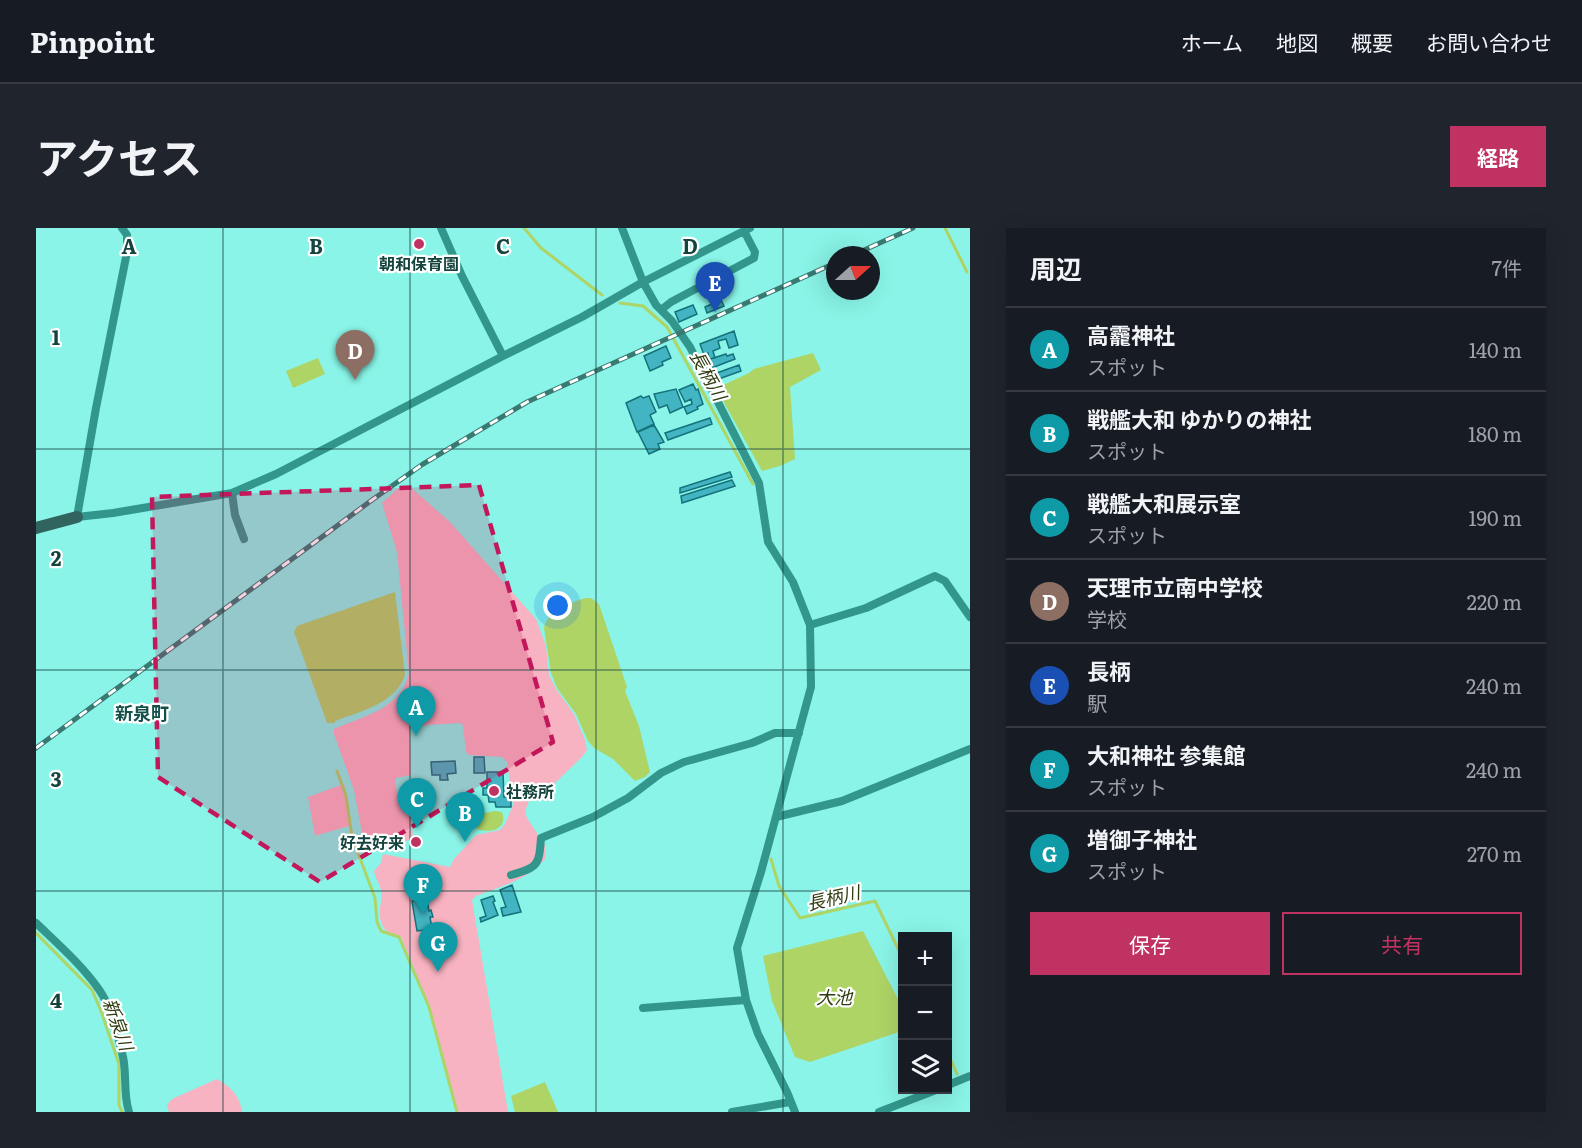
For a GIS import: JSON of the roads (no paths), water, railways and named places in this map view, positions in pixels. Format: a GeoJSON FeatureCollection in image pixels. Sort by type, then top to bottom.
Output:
{"type":"FeatureCollection","features":[{"type":"Feature","properties":{"kind":"street"},"geometry":{"type":"LineString","coordinates":[[77,517],[127,252],[127,235],[122,228]]}},
{"type":"Feature","properties":{"kind":"street"},"geometry":{"type":"LineString","coordinates":[[441,228],[462,276],[503,356]]}},
{"type":"Feature","properties":{"kind":"street"},"geometry":{"type":"LineString","coordinates":[[622,228],[643,282],[656,305],[672,321],[690,347],[759,483],[768,542],[793,582],[810,625],[811,687],[761,872],[737,948],[746,1000],[758,1034],[795,1112]]}},
{"type":"Feature","properties":{"kind":"street"},"geometry":{"type":"LineString","coordinates":[[36,528],[77,517],[232,493],[276,474],[747,230],[755,252],[754,258],[671,302],[661,310]]}},
{"type":"Feature","properties":{"kind":"street"},"geometry":{"type":"LineString","coordinates":[[232,493],[235,515],[244,539]]}},
{"type":"Feature","properties":{"kind":"street"},"geometry":{"type":"LineString","coordinates":[[810,625],[866,608],[935,576],[945,581],[970,617]]}},
{"type":"Feature","properties":{"kind":"street"},"geometry":{"type":"LineString","coordinates":[[511,875],[531,869],[540,859],[541,838],[602,812],[628,798],[661,773],[684,762],[752,743],[775,733],[800,733]]}},
{"type":"Feature","properties":{"kind":"street"},"geometry":{"type":"LineString","coordinates":[[776,817],[842,801],[970,749]]}},
{"type":"Feature","properties":{"kind":"street"},"geometry":{"type":"LineString","coordinates":[[36,923],[85,972],[108,1007],[120,1040],[126,1103],[129,1112]]}},
{"type":"Feature","properties":{"kind":"street"},"geometry":{"type":"LineString","coordinates":[[643,1008],[746,1000]]}},
{"type":"Feature","properties":{"kind":"street"},"geometry":{"type":"LineString","coordinates":[[952,1083],[970,1076]]}},
{"type":"Feature","properties":{"kind":"street"},"geometry":{"type":"LineString","coordinates":[[879,1112],[924,1094]]}},
{"type":"Feature","properties":{"kind":"street"},"geometry":{"type":"LineString","coordinates":[[732,1112],[790,1102]]}},
{"type":"Feature","properties":{"kind":"water"},"geometry":{"type":"Polygon","coordinates":[[[813,353],[821,370],[790,387],[795,459],[762,471],[717,390],[754,369],[813,353]]]}},
{"type":"Feature","properties":{"kind":"water"},"geometry":{"type":"Polygon","coordinates":[[[318,358],[325,374],[293,388],[286,371],[318,358]]]}},
{"type":"Feature","properties":{"kind":"water"},"geometry":{"type":"Polygon","coordinates":[[[395,592],[405,675],[400,685],[394,693],[376,705],[335,721],[335,723],[327,723],[294,632],[297,626],[395,592]]]}},
{"type":"Feature","properties":{"kind":"water"},"geometry":{"type":"Polygon","coordinates":[[[591,598],[599,604],[627,687],[625,691],[639,726],[650,772],[635,781],[613,759],[594,748],[588,741],[576,714],[557,688],[551,673],[544,628],[546,622],[560,608],[591,598]]]}},
{"type":"Feature","properties":{"kind":"water"},"geometry":{"type":"Polygon","coordinates":[[[495,811],[502,812],[503,818],[503,823],[497,829],[488,831],[477,829],[475,816],[495,811]]]}},
{"type":"Feature","properties":{"kind":"water","name":"大池"},"geometry":{"type":"Polygon","coordinates":[[[863,931],[898,999],[898,1032],[810,1062],[795,1057],[772,1001],[763,956],[863,931]]]}},
{"type":"Feature","properties":{"kind":"water"},"geometry":{"type":"Polygon","coordinates":[[[545,1082],[558,1112],[515,1112],[511,1096],[545,1082]]]}},
{"type":"Feature","properties":{"kind":"waterway","name":"長柄川"},"geometry":{"type":"LineString","coordinates":[[524,228],[541,248],[602,295]]}},
{"type":"Feature","properties":{"kind":"waterway"},"geometry":{"type":"LineString","coordinates":[[945,228],[967,272]]}},
{"type":"Feature","properties":{"kind":"waterway","name":"長柄川"},"geometry":{"type":"LineString","coordinates":[[620,303],[643,306],[667,327],[753,484]]}},
{"type":"Feature","properties":{"kind":"waterway"},"geometry":{"type":"LineString","coordinates":[[337,771],[346,796],[352,837],[375,898],[377,922],[381,931],[399,937],[429,1007],[457,1112]]}},
{"type":"Feature","properties":{"kind":"waterway","name":"長柄川"},"geometry":{"type":"LineString","coordinates":[[771,859],[779,886],[800,918],[875,901],[898,949]]}},
{"type":"Feature","properties":{"kind":"waterway","name":"新泉川"},"geometry":{"type":"LineString","coordinates":[[36,933],[92,990],[119,1064],[119,1105],[122,1112]]}},
{"type":"Feature","properties":{"kind":"waterway","name":"長柄川"},"geometry":{"type":"LineString","coordinates":[[952,1063],[957,1074]]}},
{"type":"Feature","properties":{"kind":"railway"},"geometry":{"type":"LineString","coordinates":[[873,246],[913,228]]}},
{"type":"Feature","properties":{"kind":"railway"},"geometry":{"type":"LineString","coordinates":[[36,748],[423,464],[527,402],[826,267]]}},
{"type":"Feature","properties":{"kind":"place","name":"朝和保育園"},"geometry":{"type":"Point","coordinates":[419,244]}},
{"type":"Feature","properties":{"kind":"place","name":"長柄"},"geometry":{"type":"Point","coordinates":[715,312]}},
{"type":"Feature","properties":{"kind":"place","name":"天理市立南中学校"},"geometry":{"type":"Point","coordinates":[355,380]}},
{"type":"Feature","properties":{"kind":"place","name":"高龗神社"},"geometry":{"type":"Point","coordinates":[416,736]}},
{"type":"Feature","properties":{"kind":"place","name":"社務所"},"geometry":{"type":"Point","coordinates":[494,791]}},
{"type":"Feature","properties":{"kind":"place","name":"戦艦大和展示室"},"geometry":{"type":"Point","coordinates":[417,828]}},
{"type":"Feature","properties":{"kind":"place","name":"好去好来"},"geometry":{"type":"Point","coordinates":[416,842]}},
{"type":"Feature","properties":{"kind":"place","name":"戦艦大和 ゆかりの神社"},"geometry":{"type":"Point","coordinates":[465,842]}},
{"type":"Feature","properties":{"kind":"place","name":"大和神社 参集館"},"geometry":{"type":"Point","coordinates":[423,914]}},
{"type":"Feature","properties":{"kind":"place","name":"増御子神社"},"geometry":{"type":"Point","coordinates":[438,972]}},
{"type":"Feature","properties":{"kind":"district","name":"新泉町"},"geometry":{"type":"Point","coordinates":[142,712]}}]}
